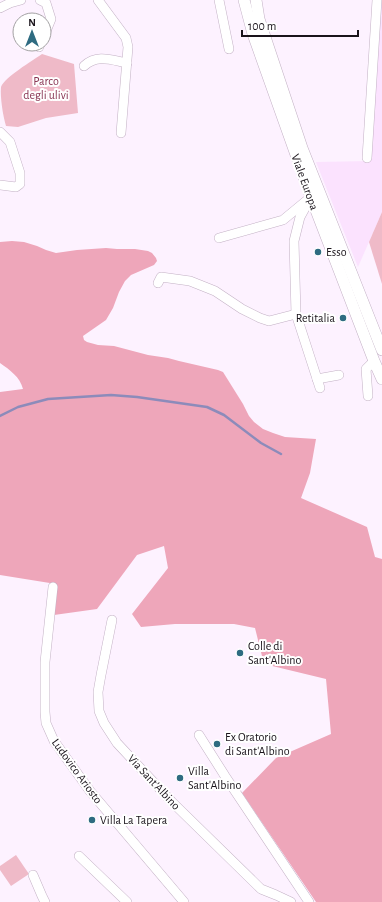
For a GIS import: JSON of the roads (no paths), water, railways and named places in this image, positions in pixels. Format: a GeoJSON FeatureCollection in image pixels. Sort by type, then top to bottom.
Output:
{"type":"FeatureCollection","features":[{"type":"Feature","properties":{"kind":"street"},"geometry":{"type":"LineString","coordinates":[[0,8],[21,0]]}},
{"type":"Feature","properties":{"kind":"street"},"geometry":{"type":"LineString","coordinates":[[40,0],[46,3],[49,12]]}},
{"type":"Feature","properties":{"kind":"street"},"geometry":{"type":"LineString","coordinates":[[98,0],[126,38],[128,47],[121,134]]}},
{"type":"Feature","properties":{"kind":"street"},"geometry":{"type":"LineString","coordinates":[[219,0],[229,49]]}},
{"type":"Feature","properties":{"kind":"street","name":"Viale Europa"},"geometry":{"type":"LineString","coordinates":[[244,0],[253,34],[311,197],[382,379]]}},
{"type":"Feature","properties":{"kind":"street","name":"Viale Europa"},"geometry":{"type":"LineString","coordinates":[[256,0],[259,19],[302,148],[382,350]]}},
{"type":"Feature","properties":{"kind":"street"},"geometry":{"type":"LineString","coordinates":[[367,158],[377,0]]}},
{"type":"Feature","properties":{"kind":"street"},"geometry":{"type":"LineString","coordinates":[[84,66],[90,60],[100,58],[127,63]]}},
{"type":"Feature","properties":{"kind":"street"},"geometry":{"type":"LineString","coordinates":[[0,132],[10,142],[20,173],[20,184],[16,187],[0,185]]}},
{"type":"Feature","properties":{"kind":"street"},"geometry":{"type":"LineString","coordinates":[[219,238],[284,220],[311,197]]}},
{"type":"Feature","properties":{"kind":"street"},"geometry":{"type":"LineString","coordinates":[[311,197],[300,217],[294,241],[296,314],[318,384],[339,375]]}},
{"type":"Feature","properties":{"kind":"street"},"geometry":{"type":"LineString","coordinates":[[158,283],[161,277],[190,281],[215,290],[242,309],[260,318],[270,320],[296,314]]}},
{"type":"Feature","properties":{"kind":"street"},"geometry":{"type":"LineString","coordinates":[[368,396],[366,369],[374,361]]}},
{"type":"Feature","properties":{"kind":"street","name":"Ludovico Ariosto"},"geometry":{"type":"LineString","coordinates":[[53,587],[45,662],[46,723],[54,741],[90,791],[184,902]]}},
{"type":"Feature","properties":{"kind":"street","name":"Via Sant'Albino"},"geometry":{"type":"LineString","coordinates":[[112,620],[98,692],[100,711],[104,723],[117,743],[172,802],[260,889],[290,902]]}},
{"type":"Feature","properties":{"kind":"street"},"geometry":{"type":"LineString","coordinates":[[199,735],[309,902]]}},
{"type":"Feature","properties":{"kind":"street"},"geometry":{"type":"LineString","coordinates":[[79,856],[127,902]]}},
{"type":"Feature","properties":{"kind":"street"},"geometry":{"type":"LineString","coordinates":[[33,875],[45,902]]}},
{"type":"Feature","properties":{"kind":"waterway"},"geometry":{"type":"LineString","coordinates":[[0,416],[18,407],[48,399],[111,395],[137,397],[207,407],[224,415],[261,443],[281,454]]}},
{"type":"Feature","properties":{"kind":"place","name":"Esso"},"geometry":{"type":"Point","coordinates":[318,252]}},
{"type":"Feature","properties":{"kind":"place","name":"Retitalia"},"geometry":{"type":"Point","coordinates":[343,318]}},
{"type":"Feature","properties":{"kind":"place","name":"Colle di Sant'Albino"},"geometry":{"type":"Point","coordinates":[240,653]}},
{"type":"Feature","properties":{"kind":"place","name":"Ex Oratorio di Sant'Albino"},"geometry":{"type":"Point","coordinates":[217,744]}},
{"type":"Feature","properties":{"kind":"place","name":"Villa Sant'Albino"},"geometry":{"type":"Point","coordinates":[180,778]}},
{"type":"Feature","properties":{"kind":"place","name":"Villa La Tapera"},"geometry":{"type":"Point","coordinates":[92,820]}},
{"type":"Feature","properties":{"kind":"park label","name":"Parco degli ulivi"},"geometry":{"type":"Point","coordinates":[46,88]}}]}
